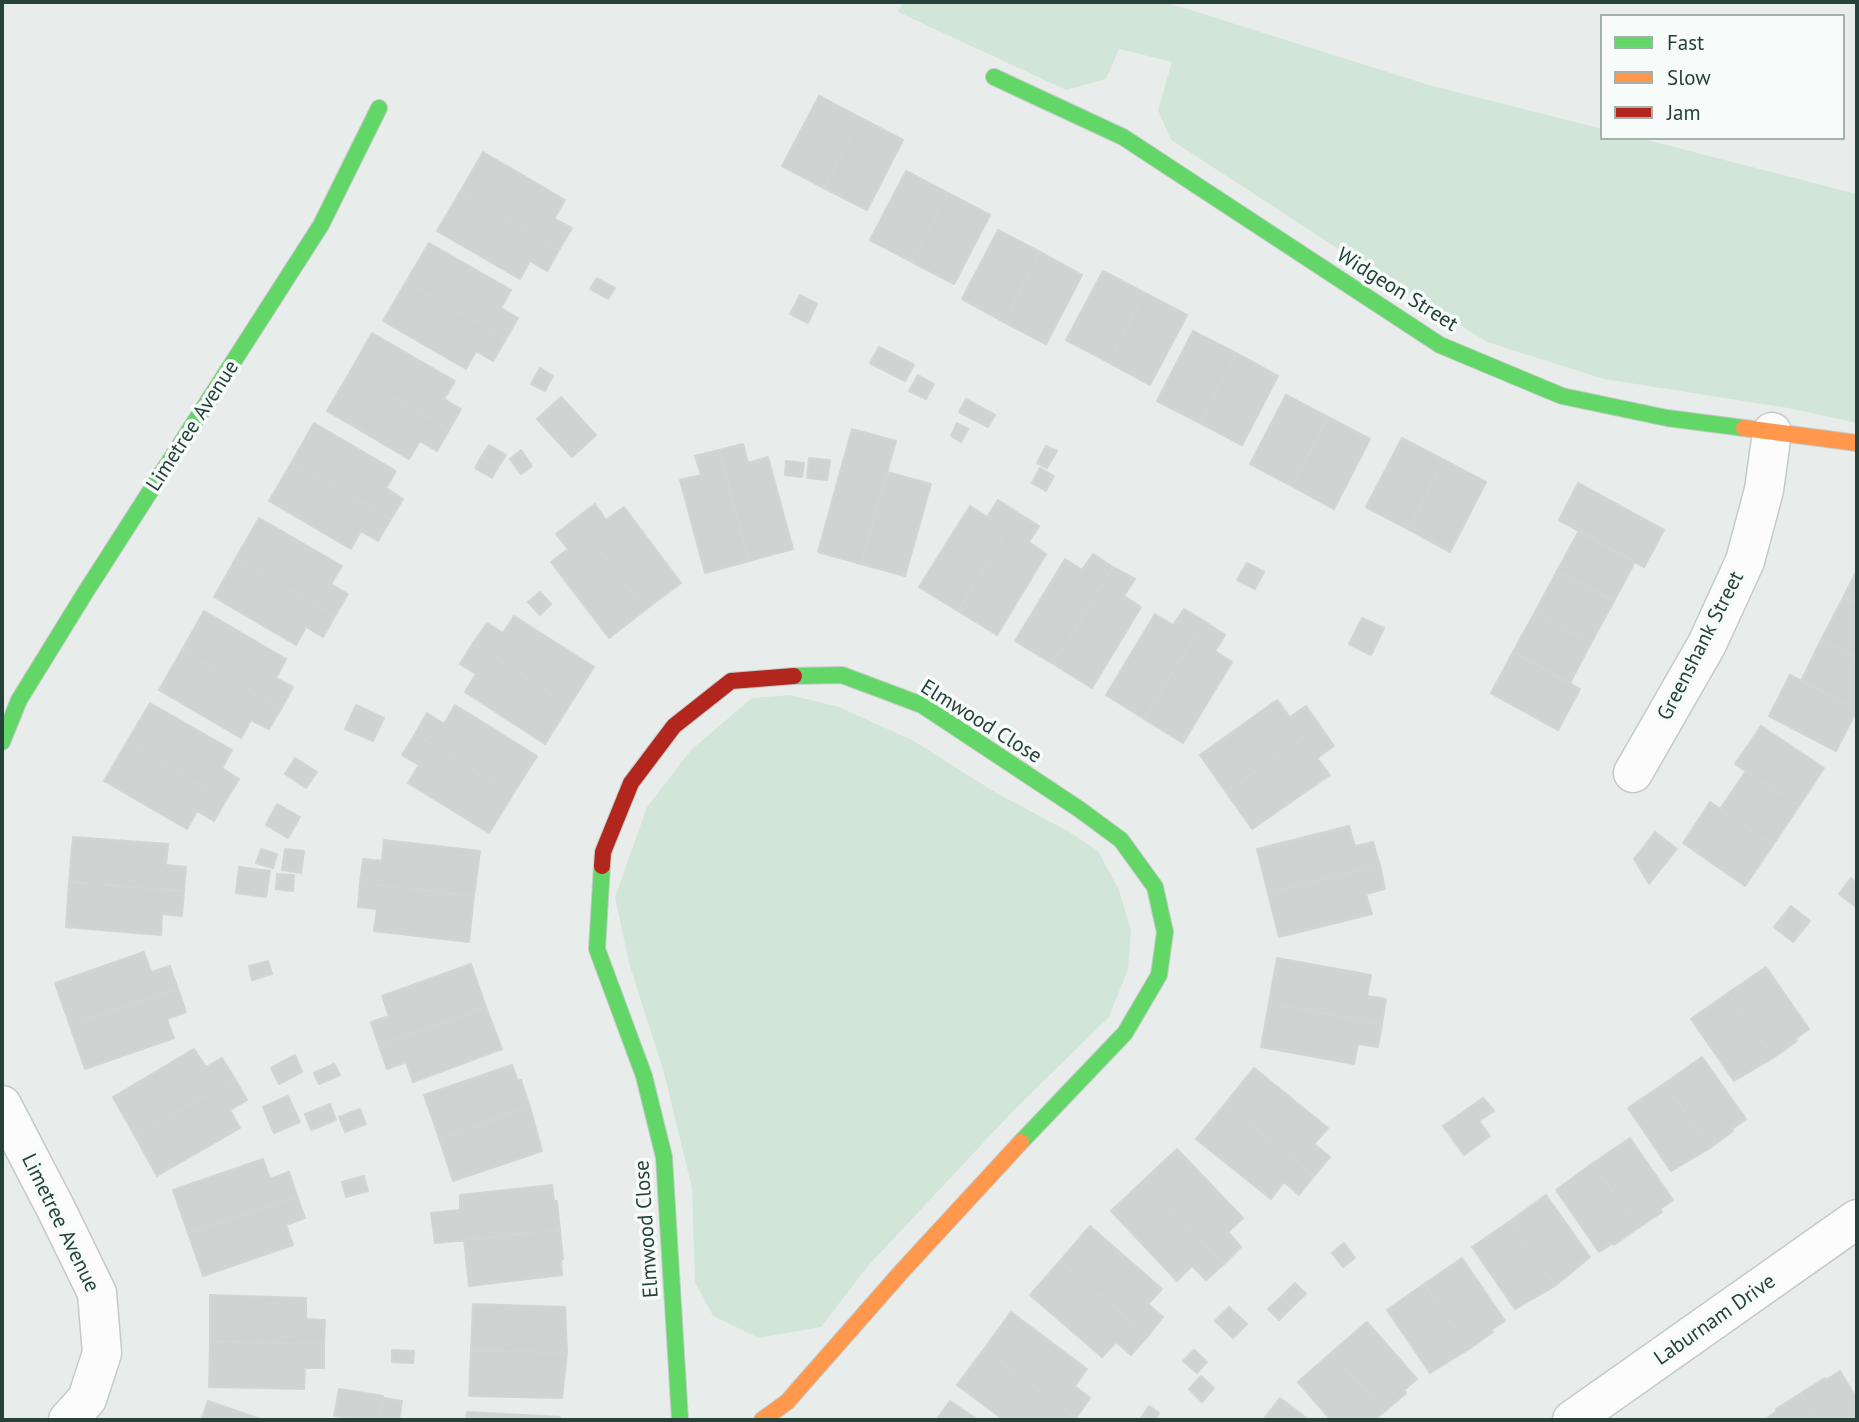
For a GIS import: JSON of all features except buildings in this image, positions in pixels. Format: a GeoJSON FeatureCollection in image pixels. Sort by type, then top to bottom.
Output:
{"type":"FeatureCollection","features":[{"type":"Feature","properties":{"kind":"street","name":"Widgeon Street"},"geometry":{"type":"LineString","coordinates":[[994,77],[1123,137],[1440,345],[1562,396],[1667,418],[1857,443]]}},
{"type":"Feature","properties":{"kind":"street","name":"Limetree Avenue"},"geometry":{"type":"LineString","coordinates":[[2,742],[19,700],[85,593],[321,225],[379,108]]}},
{"type":"Feature","properties":{"kind":"street","name":"Greenshank Street"},"geometry":{"type":"LineString","coordinates":[[1633,773],[1707,644],[1745,561],[1763,490],[1772,432]]}},
{"type":"Feature","properties":{"kind":"street","name":"Elmwood Close"},"geometry":{"type":"LineString","coordinates":[[680,1420],[664,1157],[644,1076],[597,949],[603,852],[631,783],[638,773],[674,726],[732,681],[780,676],[842,675],[922,705],[1121,840],[1155,887],[1165,932],[1159,975],[1125,1033],[967,1200],[787,1402],[762,1420]]}},
{"type":"Feature","properties":{"kind":"street","name":"Limetree Avenue"},"geometry":{"type":"LineString","coordinates":[[2,1105],[97,1293],[102,1353],[87,1399],[68,1420]]}},
{"type":"Feature","properties":{"kind":"street","name":"Laburnam Drive"},"geometry":{"type":"LineString","coordinates":[[1572,1420],[1857,1219]]}},
{"type":"Feature","properties":{"kind":"green space"},"geometry":{"type":"Polygon","coordinates":[[[903,2],[1165,2],[1429,85],[1600,128],[1600,140],[1647,140],[1857,194],[1857,423],[1788,408],[1604,379],[1487,342],[1171,140],[1158,110],[1172,62],[1119,49],[1106,79],[1066,90],[898,12],[903,2]]]}},
{"type":"Feature","properties":{"kind":"green space"},"geometry":{"type":"Polygon","coordinates":[[[790,695],[839,707],[912,740],[998,794],[1068,831],[1098,851],[1119,890],[1131,931],[1128,969],[1109,1017],[1013,1111],[868,1266],[821,1327],[759,1338],[713,1316],[695,1282],[692,1188],[664,1073],[629,963],[615,897],[647,807],[691,750],[752,698],[790,695]]]}},
{"type":"Feature","properties":{"kind":"traffic: fast"},"geometry":{"type":"LineString","coordinates":[[994,77],[1123,137],[1440,345],[1562,396],[1667,418],[1744,428]]}},
{"type":"Feature","properties":{"kind":"traffic: fast"},"geometry":{"type":"LineString","coordinates":[[2,742],[19,700],[85,593],[321,225],[379,108]]}},
{"type":"Feature","properties":{"kind":"traffic: fast"},"geometry":{"type":"LineString","coordinates":[[794,676],[842,675],[922,705],[1121,840],[1155,887],[1165,932],[1159,975],[1125,1033],[1021,1142]]}},
{"type":"Feature","properties":{"kind":"traffic: fast"},"geometry":{"type":"LineString","coordinates":[[602,866],[597,949],[644,1076],[664,1157],[680,1420]]}},
{"type":"Feature","properties":{"kind":"traffic: slow"},"geometry":{"type":"LineString","coordinates":[[1744,428],[1857,443]]}},
{"type":"Feature","properties":{"kind":"traffic: slow"},"geometry":{"type":"LineString","coordinates":[[762,1420],[787,1402],[1021,1142]]}},
{"type":"Feature","properties":{"kind":"traffic: jam"},"geometry":{"type":"LineString","coordinates":[[602,866],[603,852],[631,783],[674,726],[731,681],[794,676]]}}]}
